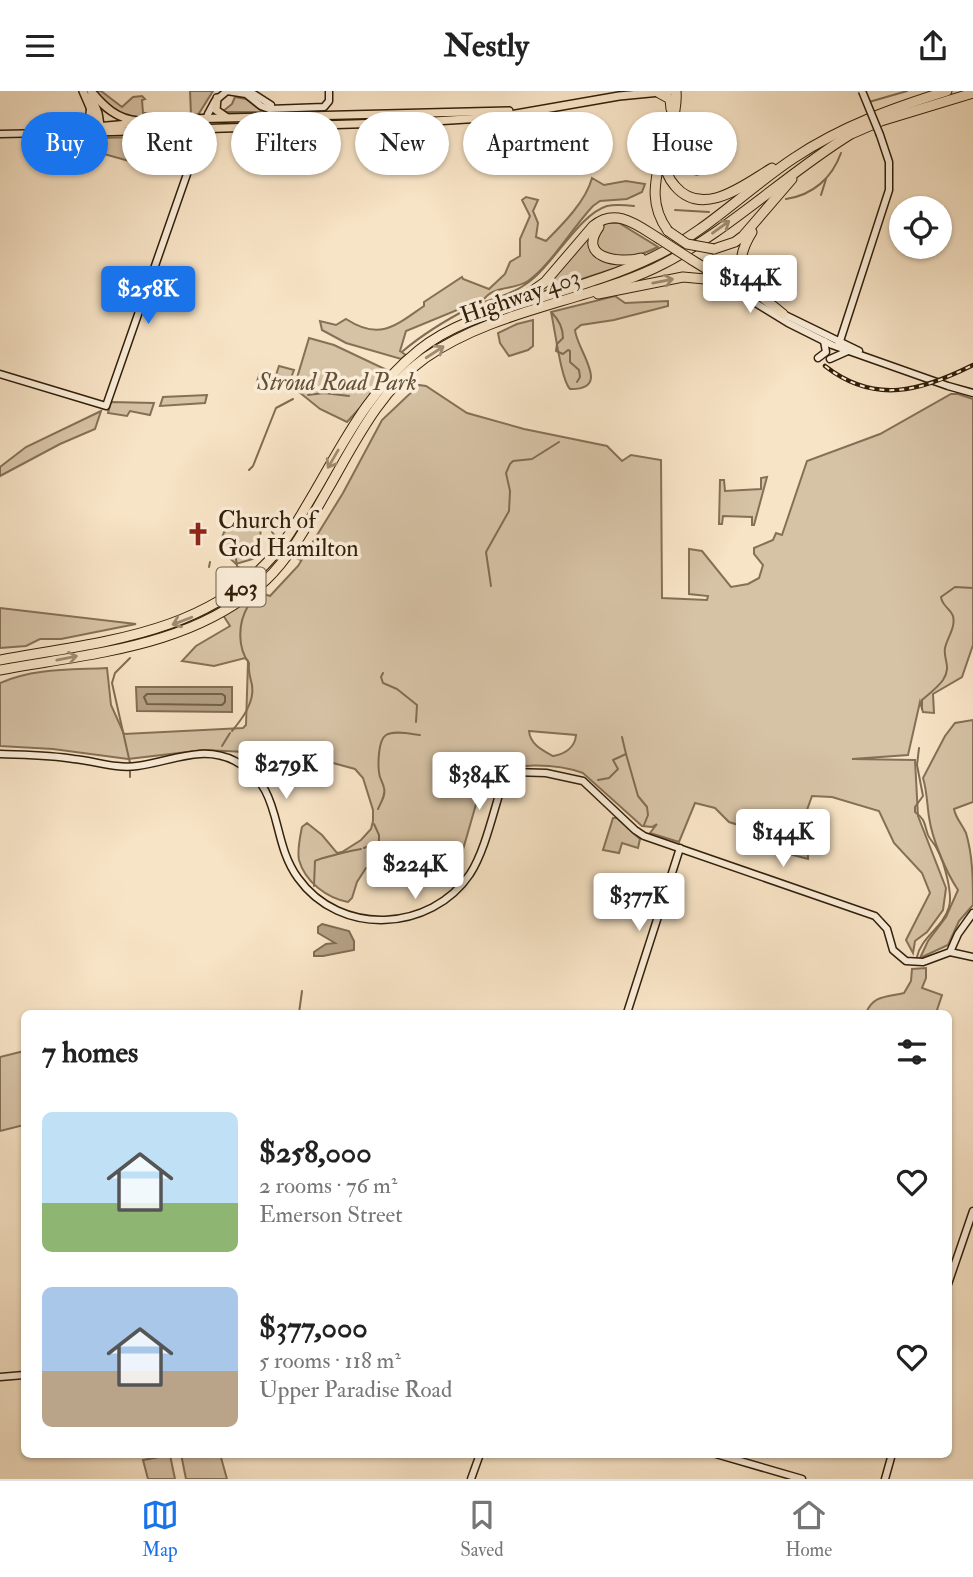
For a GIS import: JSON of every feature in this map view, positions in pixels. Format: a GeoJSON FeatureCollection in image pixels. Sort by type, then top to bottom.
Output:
{"type":"FeatureCollection","features":[{"type":"Feature","properties":{"kind":"highway"},"geometry":{"type":"LineString","coordinates":[[674,91],[665,165],[673,184],[687,196],[699,200],[718,198],[793,159]]}},
{"type":"Feature","properties":{"kind":"highway","name":"Highway 403"},"geometry":{"type":"LineString","coordinates":[[0,660],[151,631],[199,614],[233,593],[256,574],[278,550],[377,390],[421,348],[474,319],[635,265],[665,251],[702,227],[793,159],[857,123],[947,91]]}},
{"type":"Feature","properties":{"kind":"highway"},"geometry":{"type":"LineString","coordinates":[[654,92],[670,99],[672,105],[655,183],[654,201],[659,217],[668,231],[687,244],[714,249],[735,242],[755,225],[782,190],[811,160]]}},
{"type":"Feature","properties":{"kind":"highway","name":"Highway 403"},"geometry":{"type":"LineString","coordinates":[[0,670],[162,638],[189,630],[232,606],[267,579],[279,565],[307,526],[378,405],[411,369],[445,345],[482,327],[631,278],[676,258],[811,160],[866,127],[973,93]]}},
{"type":"Feature","properties":{"kind":"highway"},"geometry":{"type":"LineString","coordinates":[[474,319],[538,289],[593,226],[610,217],[622,218],[755,299]]}},
{"type":"Feature","properties":{"kind":"highway"},"geometry":{"type":"LineString","coordinates":[[657,240],[630,225],[614,220],[599,226],[594,239],[597,251],[606,258],[628,261],[653,253],[702,227]]}},
{"type":"Feature","properties":{"kind":"highway"},"geometry":{"type":"LineString","coordinates":[[755,225],[742,253],[743,275],[751,289],[783,314]]}},
{"type":"Feature","properties":{"kind":"highway"},"geometry":{"type":"LineString","coordinates":[[691,261],[726,285]]}},
{"type":"Feature","properties":{"kind":"highway"},"geometry":{"type":"LineString","coordinates":[[572,297],[580,298],[683,277],[726,285]]}},
{"type":"Feature","properties":{"kind":"main road"},"geometry":{"type":"LineString","coordinates":[[87,91],[92,112]]}},
{"type":"Feature","properties":{"kind":"main road"},"geometry":{"type":"LineString","coordinates":[[87,91],[122,118]]}},
{"type":"Feature","properties":{"kind":"main road"},"geometry":{"type":"LineString","coordinates":[[87,91],[97,112]]}},
{"type":"Feature","properties":{"kind":"main road"},"geometry":{"type":"LineString","coordinates":[[516,112],[674,91]]}},
{"type":"Feature","properties":{"kind":"main road"},"geometry":{"type":"LineString","coordinates":[[217,97],[217,112],[230,118]]}},
{"type":"Feature","properties":{"kind":"main road"},"geometry":{"type":"LineString","coordinates":[[217,119],[355,115]]}},
{"type":"Feature","properties":{"kind":"main road"},"geometry":{"type":"LineString","coordinates":[[217,128],[355,124]]}},
{"type":"Feature","properties":{"kind":"street"},"geometry":{"type":"LineString","coordinates":[[210,112],[217,97],[227,91],[246,94],[269,109],[321,107],[328,103]]}},
{"type":"Feature","properties":{"kind":"street"},"geometry":{"type":"LineString","coordinates":[[249,91],[271,105],[328,103]]}},
{"type":"Feature","properties":{"kind":"street"},"geometry":{"type":"LineString","coordinates":[[328,103],[329,91]]}},
{"type":"Feature","properties":{"kind":"street"},"geometry":{"type":"LineString","coordinates":[[839,345],[889,190],[888,162],[862,91]]}},
{"type":"Feature","properties":{"kind":"street"},"geometry":{"type":"LineString","coordinates":[[89,104],[89,112]]}},
{"type":"Feature","properties":{"kind":"street"},"geometry":{"type":"LineString","coordinates":[[0,134],[21,133]]}},
{"type":"Feature","properties":{"kind":"street"},"geometry":{"type":"LineString","coordinates":[[0,374],[106,406],[187,175]]}},
{"type":"Feature","properties":{"kind":"street"},"geometry":{"type":"LineString","coordinates":[[726,285],[788,323],[839,345],[950,382],[953,386],[973,393]]}},
{"type":"Feature","properties":{"kind":"street"},"geometry":{"type":"LineString","coordinates":[[755,299],[823,338],[826,352],[818,358]]}},
{"type":"Feature","properties":{"kind":"street"},"geometry":{"type":"LineString","coordinates":[[823,338],[836,334],[845,325]]}},
{"type":"Feature","properties":{"kind":"street"},"geometry":{"type":"LineString","coordinates":[[845,325],[850,349]]}},
{"type":"Feature","properties":{"kind":"street"},"geometry":{"type":"LineString","coordinates":[[830,359],[850,349]]}},
{"type":"Feature","properties":{"kind":"street"},"geometry":{"type":"LineString","coordinates":[[0,754],[73,759],[120,767],[145,765],[193,753],[214,754],[233,760],[252,774],[267,791],[284,852],[298,879],[332,908],[370,921],[418,915],[442,902],[458,889],[475,864],[504,779],[513,772],[545,773],[583,781],[635,831],[875,916],[887,929],[894,950],[909,962],[923,963],[950,952],[973,957]]}},
{"type":"Feature","properties":{"kind":"street"},"geometry":{"type":"LineString","coordinates":[[628,1010],[681,848]]}},
{"type":"Feature","properties":{"kind":"street"},"geometry":{"type":"LineString","coordinates":[[950,952],[958,934],[973,913]]}},
{"type":"Feature","properties":{"kind":"street"},"geometry":{"type":"LineString","coordinates":[[952,1272],[973,1211]]}},
{"type":"Feature","properties":{"kind":"street"},"geometry":{"type":"LineString","coordinates":[[0,1379],[21,1378]]}},
{"type":"Feature","properties":{"kind":"street"},"geometry":{"type":"LineString","coordinates":[[471,1479],[479,1458]]}},
{"type":"Feature","properties":{"kind":"street"},"geometry":{"type":"LineString","coordinates":[[730,1458],[802,1479]]}},
{"type":"Feature","properties":{"kind":"street"},"geometry":{"type":"LineString","coordinates":[[884,1479],[891,1458]]}},
{"type":"Feature","properties":{"kind":"green space"},"geometry":{"type":"Polygon","coordinates":[[[92,91],[101,91],[122,107],[133,97],[142,96],[145,99],[142,100],[143,112],[122,114],[92,91]]]}},
{"type":"Feature","properties":{"kind":"green space"},"geometry":{"type":"Polygon","coordinates":[[[190,91],[213,91],[200,112],[191,112],[190,91]]]}},
{"type":"Feature","properties":{"kind":"green space"},"geometry":{"type":"Polygon","coordinates":[[[235,97],[246,99],[263,112],[222,112],[232,104],[235,97]]]}},
{"type":"Feature","properties":{"kind":"green space"},"geometry":{"type":"Polygon","coordinates":[[[122,137],[122,159],[108,155],[108,138],[122,137]]]}},
{"type":"Feature","properties":{"kind":"green space"},"geometry":{"type":"Polygon","coordinates":[[[592,178],[604,185],[626,181],[645,184],[642,192],[627,199],[600,201],[593,206],[545,266],[528,281],[494,292],[484,299],[406,331],[400,351],[406,355],[401,359],[346,343],[322,330],[320,321],[336,325],[346,319],[368,329],[378,330],[396,325],[424,306],[424,302],[462,277],[489,289],[505,274],[510,262],[520,256],[520,239],[530,216],[522,200],[526,197],[538,200],[533,211],[538,223],[536,237],[546,241],[579,204],[592,178]]]}},
{"type":"Feature","properties":{"kind":"green space"},"geometry":{"type":"Polygon","coordinates":[[[606,223],[619,223],[658,247],[630,257],[602,253],[596,243],[601,227],[606,223]]]}},
{"type":"Feature","properties":{"kind":"green space"},"geometry":{"type":"Polygon","coordinates":[[[594,229],[592,246],[628,264],[536,294],[594,229]]]}},
{"type":"Feature","properties":{"kind":"green space"},"geometry":{"type":"Polygon","coordinates":[[[615,296],[625,303],[668,301],[668,306],[614,320],[581,325],[575,330],[591,376],[589,383],[583,388],[570,389],[561,365],[551,312],[615,296]]]}},
{"type":"Feature","properties":{"kind":"green space"},"geometry":{"type":"Polygon","coordinates":[[[533,320],[533,346],[509,356],[500,343],[498,333],[533,320]]]}},
{"type":"Feature","properties":{"kind":"green space","name":"Stroud Road Park"},"geometry":{"type":"Polygon","coordinates":[[[309,338],[334,345],[389,371],[382,384],[347,422],[320,409],[294,388],[309,338]]]}},
{"type":"Feature","properties":{"kind":"green space"},"geometry":{"type":"Polygon","coordinates":[[[279,366],[294,370],[288,386],[256,384],[260,373],[276,375],[279,366]]]}},
{"type":"Feature","properties":{"kind":"green space"},"geometry":{"type":"Polygon","coordinates":[[[419,385],[426,386],[467,413],[524,429],[607,446],[622,461],[631,455],[661,460],[662,598],[707,600],[708,596],[689,594],[689,549],[702,551],[731,587],[748,584],[759,578],[763,565],[754,554],[754,548],[773,540],[776,533],[782,535],[807,461],[880,434],[951,394],[973,399],[973,645],[962,677],[933,694],[934,713],[923,712],[920,702],[908,755],[852,759],[915,760],[918,816],[946,888],[943,910],[927,932],[915,941],[913,953],[906,940],[930,893],[922,873],[894,843],[879,811],[832,797],[812,796],[807,810],[808,859],[782,852],[748,828],[729,822],[715,808],[695,803],[679,842],[650,833],[657,824],[652,827],[642,826],[583,773],[547,766],[497,770],[485,773],[458,867],[458,880],[426,878],[366,868],[348,902],[332,897],[312,882],[302,868],[299,848],[302,827],[307,823],[322,835],[337,853],[361,840],[371,829],[373,810],[363,778],[355,769],[322,760],[266,753],[204,750],[128,759],[53,749],[0,746],[0,683],[52,671],[107,668],[111,705],[124,734],[243,728],[246,725],[248,661],[245,658],[214,666],[182,661],[196,646],[230,626],[223,615],[256,591],[270,596],[298,566],[343,493],[382,420],[419,385]],[[529,731],[534,743],[553,756],[568,750],[576,735],[529,731]]]}},
{"type":"Feature","properties":{"kind":"green space"},"geometry":{"type":"Polygon","coordinates":[[[207,395],[205,403],[160,406],[163,397],[207,395]]]}},
{"type":"Feature","properties":{"kind":"green space"},"geometry":{"type":"Polygon","coordinates":[[[111,402],[154,403],[150,415],[130,411],[127,416],[108,413],[111,402]]]}},
{"type":"Feature","properties":{"kind":"green space"},"geometry":{"type":"Polygon","coordinates":[[[101,411],[95,429],[0,476],[0,467],[26,447],[101,411]]]}},
{"type":"Feature","properties":{"kind":"green space"},"geometry":{"type":"Polygon","coordinates":[[[767,477],[754,525],[752,517],[723,516],[722,524],[719,524],[720,480],[724,480],[725,491],[761,489],[761,478],[767,477]]]}},
{"type":"Feature","properties":{"kind":"green space"},"geometry":{"type":"Polygon","coordinates":[[[249,517],[261,528],[259,547],[253,559],[236,564],[222,551],[221,541],[224,532],[232,528],[236,521],[249,517]]]}},
{"type":"Feature","properties":{"kind":"green space"},"geometry":{"type":"Polygon","coordinates":[[[0,608],[136,624],[61,639],[40,639],[26,646],[0,648],[0,608]]]}},
{"type":"Feature","properties":{"kind":"green space"},"geometry":{"type":"Polygon","coordinates":[[[973,720],[973,802],[954,809],[968,842],[973,905],[959,921],[948,945],[920,958],[928,941],[946,917],[958,890],[944,865],[933,835],[923,778],[945,736],[955,723],[973,720]]]}},
{"type":"Feature","properties":{"kind":"green space"},"geometry":{"type":"Polygon","coordinates":[[[613,818],[617,818],[640,839],[638,848],[622,843],[619,853],[603,850],[613,818]]]}},
{"type":"Feature","properties":{"kind":"green space"},"geometry":{"type":"Polygon","coordinates":[[[926,968],[922,988],[942,995],[937,1010],[868,1010],[877,1000],[904,993],[911,981],[912,969],[926,968]]]}},
{"type":"Feature","properties":{"kind":"green space"},"geometry":{"type":"Polygon","coordinates":[[[21,1052],[21,1126],[0,1131],[0,1057],[21,1052]]]}},
{"type":"Feature","properties":{"kind":"green space"},"geometry":{"type":"Polygon","coordinates":[[[171,1458],[175,1479],[148,1479],[143,1460],[171,1458]]]}},
{"type":"Feature","properties":{"kind":"green space"},"geometry":{"type":"Polygon","coordinates":[[[182,1458],[221,1458],[227,1479],[186,1479],[182,1458]]]}},
{"type":"Feature","properties":{"kind":"water"},"geometry":{"type":"Polygon","coordinates":[[[136,687],[232,687],[232,712],[137,711],[136,687]]]}},
{"type":"Feature","properties":{"kind":"water"},"geometry":{"type":"Polygon","coordinates":[[[322,924],[349,931],[354,941],[354,950],[314,956],[314,952],[326,944],[335,943],[318,933],[318,927],[322,924]]]}},
{"type":"Feature","properties":{"kind":"waterway"},"geometry":{"type":"LineString","coordinates":[[869,102],[907,91]]}},
{"type":"Feature","properties":{"kind":"waterway"},"geometry":{"type":"LineString","coordinates":[[786,199],[805,194],[820,184],[841,153]]}},
{"type":"Feature","properties":{"kind":"waterway"},"geometry":{"type":"LineString","coordinates":[[821,195],[826,179]]}},
{"type":"Feature","properties":{"kind":"waterway"},"geometry":{"type":"LineString","coordinates":[[403,351],[462,312],[513,292],[526,284],[596,211],[610,205],[634,206]]}},
{"type":"Feature","properties":{"kind":"waterway"},"geometry":{"type":"LineString","coordinates":[[675,210],[709,212]]}},
{"type":"Feature","properties":{"kind":"waterway"},"geometry":{"type":"LineString","coordinates":[[552,313],[563,335],[556,351],[563,354],[570,351],[570,362],[579,370],[580,377],[577,382]]}},
{"type":"Feature","properties":{"kind":"waterway"},"geometry":{"type":"LineString","coordinates":[[308,395],[324,393],[349,396]]}},
{"type":"Feature","properties":{"kind":"waterway"},"geometry":{"type":"LineString","coordinates":[[249,470],[276,408],[293,399]]}},
{"type":"Feature","properties":{"kind":"waterway"},"geometry":{"type":"LineString","coordinates":[[491,586],[486,552],[509,511],[510,491],[506,473],[510,464],[513,461],[532,459],[559,442]]}},
{"type":"Feature","properties":{"kind":"waterway"},"geometry":{"type":"LineString","coordinates":[[272,532],[275,536]]}},
{"type":"Feature","properties":{"kind":"waterway"},"geometry":{"type":"LineString","coordinates":[[234,546],[237,566],[241,569]]}},
{"type":"Feature","properties":{"kind":"waterway"},"geometry":{"type":"LineString","coordinates":[[296,558],[301,560]]}},
{"type":"Feature","properties":{"kind":"waterway"},"geometry":{"type":"LineString","coordinates":[[209,567],[210,562]]}},
{"type":"Feature","properties":{"kind":"waterway"},"geometry":{"type":"LineString","coordinates":[[922,709],[922,700],[941,683],[947,671],[945,648],[954,620],[941,597],[955,587],[973,588]]}},
{"type":"Feature","properties":{"kind":"waterway"},"geometry":{"type":"LineString","coordinates":[[232,731],[252,698],[249,663],[242,650],[240,635],[248,606]]}},
{"type":"Feature","properties":{"kind":"waterway"},"geometry":{"type":"LineString","coordinates":[[130,658],[115,673],[112,683],[130,763]]}},
{"type":"Feature","properties":{"kind":"waterway"},"geometry":{"type":"LineString","coordinates":[[383,673],[383,683],[397,689],[417,705],[416,722]]}},
{"type":"Feature","properties":{"kind":"waterway"},"geometry":{"type":"LineString","coordinates":[[222,746],[230,733]]}},
{"type":"Feature","properties":{"kind":"waterway"},"geometry":{"type":"LineString","coordinates":[[378,809],[384,793],[379,774],[383,738],[393,733],[420,735]]}},
{"type":"Feature","properties":{"kind":"waterway"},"geometry":{"type":"LineString","coordinates":[[598,780],[609,778],[618,769],[613,760],[626,754],[622,737]]}},
{"type":"Feature","properties":{"kind":"waterway"},"geometry":{"type":"LineString","coordinates":[[917,957],[923,944],[942,921],[950,901],[942,861],[923,820],[915,812],[915,807],[923,796],[917,765],[919,748]]}},
{"type":"Feature","properties":{"kind":"waterway"},"geometry":{"type":"LineString","coordinates":[[626,754],[638,796],[647,807],[648,815],[644,825]]}},
{"type":"Feature","properties":{"kind":"waterway"},"geometry":{"type":"LineString","coordinates":[[130,771],[130,777]]}},
{"type":"Feature","properties":{"kind":"waterway"},"geometry":{"type":"LineString","coordinates":[[364,848],[379,842],[374,824]]}},
{"type":"Feature","properties":{"kind":"waterway"},"geometry":{"type":"LineString","coordinates":[[314,886],[315,861],[361,849]]}},
{"type":"Feature","properties":{"kind":"waterway"},"geometry":{"type":"LineString","coordinates":[[299,1010],[302,991]]}},
{"type":"Feature","properties":{"kind":"railway"},"geometry":{"type":"LineString","coordinates":[[825,366],[862,386],[898,390],[935,382],[973,365]]}},
{"type":"Feature","properties":{"kind":"place","name":"Church of God Hamilton"},"geometry":{"type":"Point","coordinates":[198,534]}}]}
